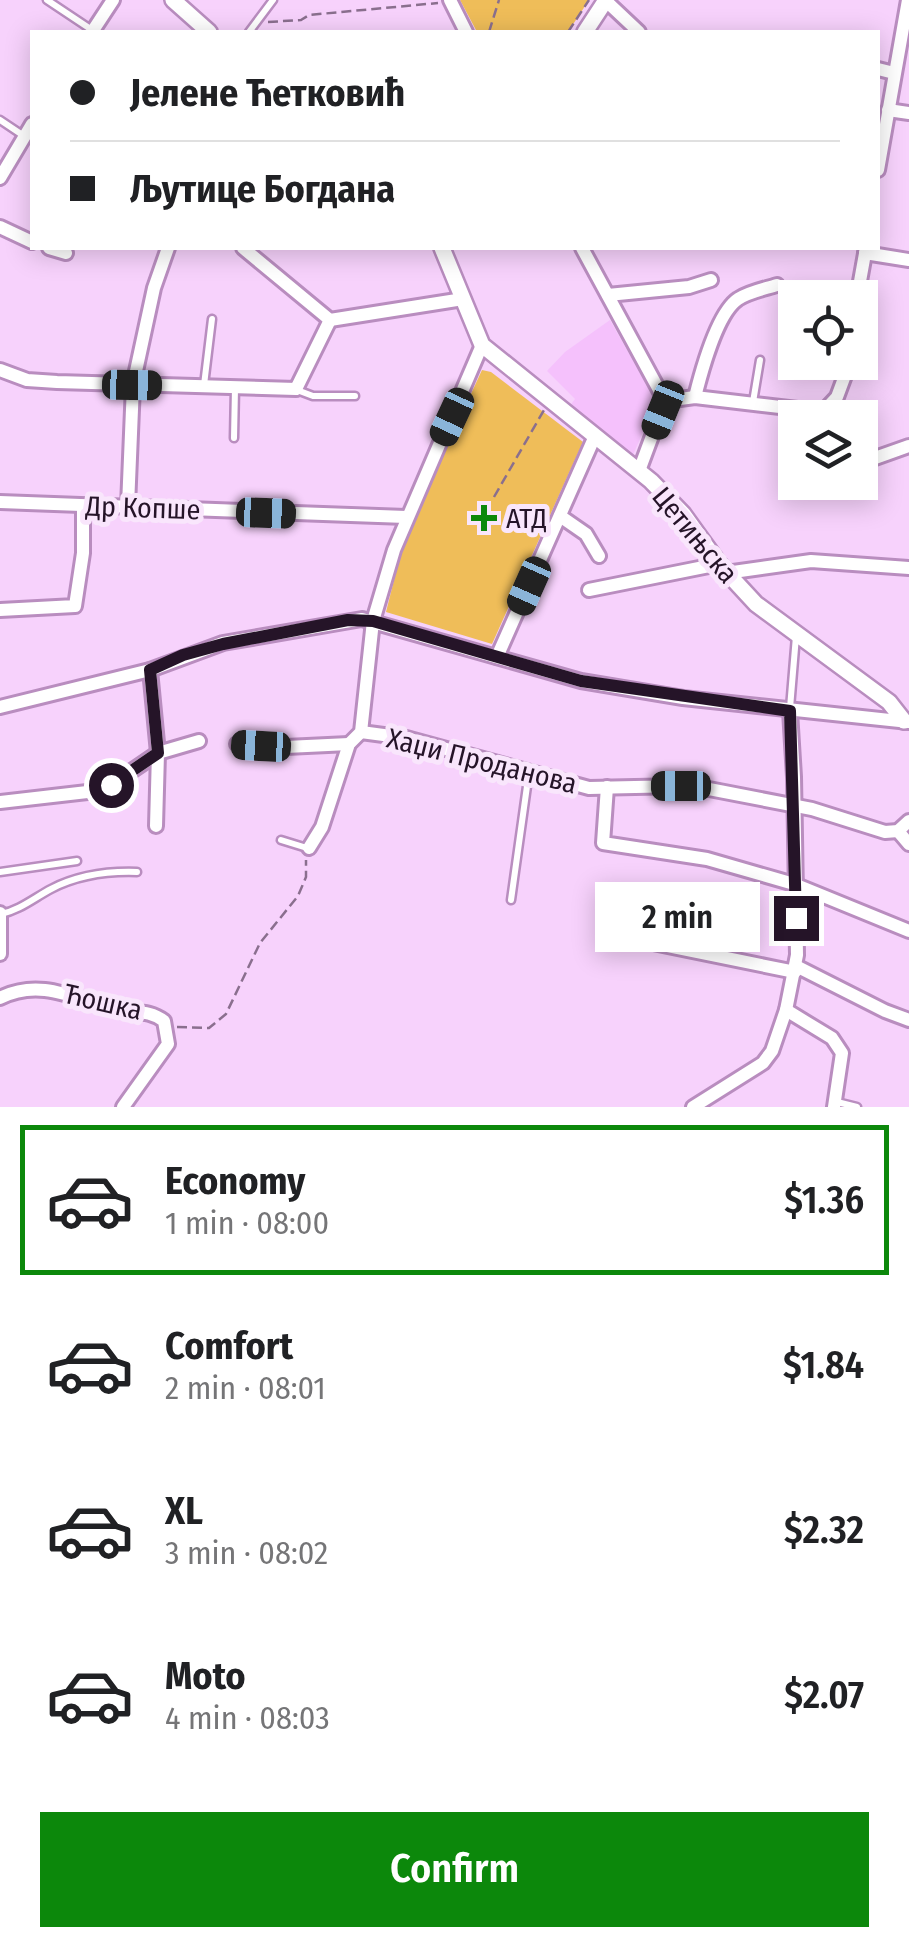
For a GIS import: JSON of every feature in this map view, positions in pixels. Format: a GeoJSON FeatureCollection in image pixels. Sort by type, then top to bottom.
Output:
{"type":"FeatureCollection","features":[{"type":"Feature","properties":{"kind":"street"},"geometry":{"type":"LineString","coordinates":[[93,30],[113,0]]}},
{"type":"Feature","properties":{"kind":"street"},"geometry":{"type":"LineString","coordinates":[[173,0],[207,30]]}},
{"type":"Feature","properties":{"kind":"street"},"geometry":{"type":"LineString","coordinates":[[880,158],[908,0]]}},
{"type":"Feature","properties":{"kind":"street"},"geometry":{"type":"LineString","coordinates":[[450,1],[465,30]]}},
{"type":"Feature","properties":{"kind":"street"},"geometry":{"type":"LineString","coordinates":[[586,30],[606,1],[637,30]]}},
{"type":"Feature","properties":{"kind":"street"},"geometry":{"type":"LineString","coordinates":[[880,70],[894,72]]}},
{"type":"Feature","properties":{"kind":"street"},"geometry":{"type":"LineString","coordinates":[[888,110],[909,114]]}},
{"type":"Feature","properties":{"kind":"street"},"geometry":{"type":"LineString","coordinates":[[0,178],[29,130]]}},
{"type":"Feature","properties":{"kind":"street"},"geometry":{"type":"LineString","coordinates":[[0,227],[30,241]]}},
{"type":"Feature","properties":{"kind":"street"},"geometry":{"type":"LineString","coordinates":[[56,250],[66,253]]}},
{"type":"Feature","properties":{"kind":"street"},"geometry":{"type":"LineString","coordinates":[[128,506],[132,385],[144,327],[167,250]]}},
{"type":"Feature","properties":{"kind":"street"},"geometry":{"type":"LineString","coordinates":[[245,250],[330,320],[463,299]]}},
{"type":"Feature","properties":{"kind":"street"},"geometry":{"type":"LineString","coordinates":[[309,848],[324,820],[350,744],[361,732],[373,621],[406,518],[482,345],[443,250]]}},
{"type":"Feature","properties":{"kind":"street"},"geometry":{"type":"LineString","coordinates":[[583,250],[665,402],[638,472]]}},
{"type":"Feature","properties":{"kind":"street"},"geometry":{"type":"LineString","coordinates":[[860,280],[865,250],[909,260]]}},
{"type":"Feature","properties":{"kind":"street"},"geometry":{"type":"LineString","coordinates":[[608,296],[676,289],[711,280]]}},
{"type":"Feature","properties":{"kind":"street"},"geometry":{"type":"LineString","coordinates":[[695,397],[701,372],[731,306],[742,297],[776,285]]}},
{"type":"Feature","properties":{"kind":"street"},"geometry":{"type":"LineString","coordinates":[[0,370],[27,380],[296,389],[330,320]]}},
{"type":"Feature","properties":{"kind":"street","name":"Цетињска"},"geometry":{"type":"LineString","coordinates":[[482,345],[638,472],[683,514],[722,568],[756,604],[907,718]]}},
{"type":"Feature","properties":{"kind":"street"},"geometry":{"type":"LineString","coordinates":[[665,402],[695,397],[778,407]]}},
{"type":"Feature","properties":{"kind":"street"},"geometry":{"type":"LineString","coordinates":[[498,657],[595,436]]}},
{"type":"Feature","properties":{"kind":"street"},"geometry":{"type":"LineString","coordinates":[[878,457],[909,446]]}},
{"type":"Feature","properties":{"kind":"street","name":"Др Копше"},"geometry":{"type":"LineString","coordinates":[[0,502],[406,518]]}},
{"type":"Feature","properties":{"kind":"street"},"geometry":{"type":"LineString","coordinates":[[0,610],[75,606],[83,552],[83,506]]}},
{"type":"Feature","properties":{"kind":"street"},"geometry":{"type":"LineString","coordinates":[[560,516],[586,534],[599,556]]}},
{"type":"Feature","properties":{"kind":"street"},"geometry":{"type":"LineString","coordinates":[[589,590],[722,568],[812,561],[909,568]]}},
{"type":"Feature","properties":{"kind":"street"},"geometry":{"type":"LineString","coordinates":[[0,706],[150,670],[183,655],[223,644],[348,620],[373,621],[581,681],[790,711],[907,718]]}},
{"type":"Feature","properties":{"kind":"street"},"geometry":{"type":"LineString","coordinates":[[150,670],[158,753],[156,826]]}},
{"type":"Feature","properties":{"kind":"street"},"geometry":{"type":"LineString","coordinates":[[693,1107],[711,1102],[767,1059],[778,1039],[786,1010],[795,969],[790,711]]}},
{"type":"Feature","properties":{"kind":"street","name":"Хаџи Проданова"},"geometry":{"type":"LineString","coordinates":[[361,732],[406,738],[589,788],[681,786],[793,804],[885,832],[904,826],[909,844]]}},
{"type":"Feature","properties":{"kind":"street"},"geometry":{"type":"LineString","coordinates":[[0,802],[96,791],[158,753],[199,741]]}},
{"type":"Feature","properties":{"kind":"street"},"geometry":{"type":"LineString","coordinates":[[237,744],[350,744]]}},
{"type":"Feature","properties":{"kind":"street"},"geometry":{"type":"LineString","coordinates":[[608,787],[604,843],[707,858],[794,884],[909,931]]}},
{"type":"Feature","properties":{"kind":"street"},"geometry":{"type":"LineString","coordinates":[[0,914],[0,954]]}},
{"type":"Feature","properties":{"kind":"street"},"geometry":{"type":"LineString","coordinates":[[604,933],[795,969],[909,1020]]}},
{"type":"Feature","properties":{"kind":"street","name":"Ћошка"},"geometry":{"type":"LineString","coordinates":[[0,998],[22,988],[55,990],[117,1010],[152,1013],[164,1020],[165,1049],[123,1107]]}},
{"type":"Feature","properties":{"kind":"street"},"geometry":{"type":"LineString","coordinates":[[786,1010],[839,1046],[842,1053],[835,1104]]}},
{"type":"Feature","properties":{"kind":"lane"},"geometry":{"type":"LineString","coordinates":[[47,0],[89,30]]}},
{"type":"Feature","properties":{"kind":"lane"},"geometry":{"type":"LineString","coordinates":[[251,30],[273,0]]}},
{"type":"Feature","properties":{"kind":"lane"},"geometry":{"type":"LineString","coordinates":[[0,120],[29,130]]}},
{"type":"Feature","properties":{"kind":"lane"},"geometry":{"type":"LineString","coordinates":[[204,386],[212,319]]}},
{"type":"Feature","properties":{"kind":"lane"},"geometry":{"type":"LineString","coordinates":[[752,403],[760,360]]}},
{"type":"Feature","properties":{"kind":"lane"},"geometry":{"type":"LineString","coordinates":[[234,438],[236,386]]}},
{"type":"Feature","properties":{"kind":"lane"},"geometry":{"type":"LineString","coordinates":[[296,389],[313,396],[355,396]]}},
{"type":"Feature","properties":{"kind":"lane"},"geometry":{"type":"LineString","coordinates":[[790,711],[796,634]]}},
{"type":"Feature","properties":{"kind":"lane"},"geometry":{"type":"LineString","coordinates":[[511,900],[530,771]]}},
{"type":"Feature","properties":{"kind":"lane"},"geometry":{"type":"LineString","coordinates":[[282,840],[309,848]]}},
{"type":"Feature","properties":{"kind":"lane"},"geometry":{"type":"LineString","coordinates":[[0,872],[77,860]]}},
{"type":"Feature","properties":{"kind":"lane"},"geometry":{"type":"LineString","coordinates":[[0,914],[19,909],[70,881],[109,872],[137,872]]}},
{"type":"Feature","properties":{"kind":"lane"},"geometry":{"type":"LineString","coordinates":[[835,1104],[857,1107]]}},
{"type":"Feature","properties":{"kind":"path"},"geometry":{"type":"LineString","coordinates":[[489,30],[499,0]]}},
{"type":"Feature","properties":{"kind":"path"},"geometry":{"type":"LineString","coordinates":[[569,30],[590,0]]}},
{"type":"Feature","properties":{"kind":"path"},"geometry":{"type":"LineString","coordinates":[[256,23],[450,1]]}},
{"type":"Feature","properties":{"kind":"path"},"geometry":{"type":"LineString","coordinates":[[494,498],[550,400]]}},
{"type":"Feature","properties":{"kind":"path"},"geometry":{"type":"LineString","coordinates":[[167,1028],[201,1029],[221,1020],[260,943],[301,890],[309,848]]}},
{"type":"Feature","properties":{"kind":"shaded area"},"geometry":{"type":"Polygon","coordinates":[[[460,0],[589,0],[569,30],[476,30],[460,0]]]}},
{"type":"Feature","properties":{"kind":"shaded area"},"geometry":{"type":"Polygon","coordinates":[[[610,320],[654,398],[654,408],[632,457],[569,407],[575,399],[547,371],[565,352],[610,320]]]}},
{"type":"Feature","properties":{"kind":"shaded area"},"geometry":{"type":"Polygon","coordinates":[[[482,370],[491,372],[583,442],[492,644],[386,612],[405,536],[482,370]]]}},
{"type":"Feature","properties":{"kind":"place","name":"АТД"},"geometry":{"type":"Point","coordinates":[484,518]}},
{"type":"Feature","properties":{"kind":"route"},"geometry":{"type":"LineString","coordinates":[[111,785],[158,753],[150,670],[183,655],[223,644],[348,620],[373,621],[581,681],[790,711],[796,918]]}}]}
